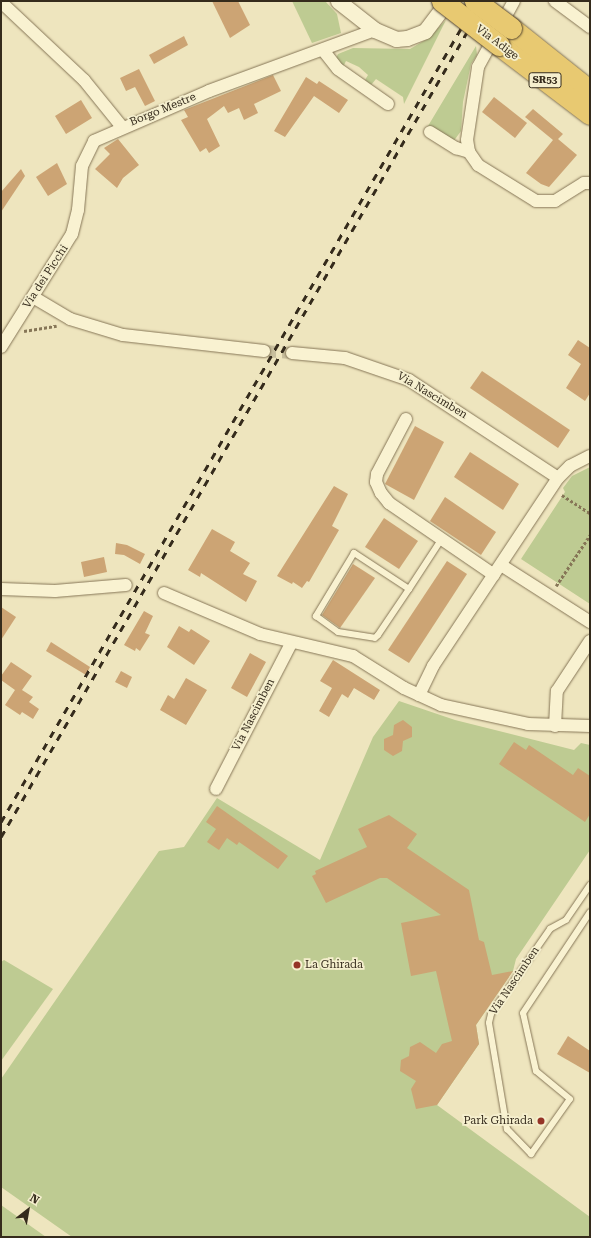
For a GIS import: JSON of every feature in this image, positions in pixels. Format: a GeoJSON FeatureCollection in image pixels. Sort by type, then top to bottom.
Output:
{"type":"FeatureCollection","features":[{"type":"Feature","properties":{"kind":"highway","name":"Via Adige"},"geometry":{"type":"LineString","coordinates":[[442,1],[590,114]]}},
{"type":"Feature","properties":{"kind":"highway","name":"Via Adige"},"geometry":{"type":"LineString","coordinates":[[475,1],[590,91]]}},
{"type":"Feature","properties":{"kind":"street"},"geometry":{"type":"LineString","coordinates":[[338,1],[375,30],[396,39],[416,36],[433,24],[448,1]]}},
{"type":"Feature","properties":{"kind":"street"},"geometry":{"type":"LineString","coordinates":[[514,1],[479,63],[467,140],[469,152],[478,165],[536,201],[555,201],[584,183],[590,183]]}},
{"type":"Feature","properties":{"kind":"street"},"geometry":{"type":"LineString","coordinates":[[555,1],[590,27]]}},
{"type":"Feature","properties":{"kind":"street","name":"Borgo Mestre"},"geometry":{"type":"LineString","coordinates":[[1,2],[84,80],[122,127],[290,59],[322,50],[375,30]]}},
{"type":"Feature","properties":{"kind":"street"},"geometry":{"type":"LineString","coordinates":[[322,50],[338,69],[388,104]]}},
{"type":"Feature","properties":{"kind":"street","name":"Via dei Picchi"},"geometry":{"type":"LineString","coordinates":[[1,347],[61,257],[72,234],[86,153],[94,141],[122,127]]}},
{"type":"Feature","properties":{"kind":"street"},"geometry":{"type":"LineString","coordinates":[[430,132],[456,148],[469,152]]}},
{"type":"Feature","properties":{"kind":"street"},"geometry":{"type":"LineString","coordinates":[[33,297],[70,319],[123,334],[264,351]]}},
{"type":"Feature","properties":{"kind":"street","name":"Via Nascimben"},"geometry":{"type":"LineString","coordinates":[[292,353],[345,358],[368,363],[409,380],[558,478]]}},
{"type":"Feature","properties":{"kind":"street"},"geometry":{"type":"LineString","coordinates":[[406,419],[380,467],[378,488],[389,503],[494,575]]}},
{"type":"Feature","properties":{"kind":"street"},"geometry":{"type":"LineString","coordinates":[[419,695],[433,666],[558,478],[570,466],[590,456]]}},
{"type":"Feature","properties":{"kind":"street"},"geometry":{"type":"LineString","coordinates":[[501,565],[590,622]]}},
{"type":"Feature","properties":{"kind":"street"},"geometry":{"type":"LineString","coordinates":[[1,589],[55,591],[126,585]]}},
{"type":"Feature","properties":{"kind":"street"},"geometry":{"type":"LineString","coordinates":[[164,594],[243,628],[292,642],[353,656],[419,695],[470,713],[555,726],[590,726]]}},
{"type":"Feature","properties":{"kind":"street"},"geometry":{"type":"LineString","coordinates":[[555,726],[557,691],[590,640]]}},
{"type":"Feature","properties":{"kind":"street","name":"Via Nascimben"},"geometry":{"type":"LineString","coordinates":[[216,789],[292,642]]}},
{"type":"Feature","properties":{"kind":"lane"},"geometry":{"type":"LineString","coordinates":[[409,589],[354,553],[316,616],[338,632],[375,638],[409,589],[441,540]]}},
{"type":"Feature","properties":{"kind":"lane","name":"Via Nascimben"},"geometry":{"type":"LineString","coordinates":[[590,885],[566,920],[550,929],[491,1014],[489,1023],[507,1129],[531,1154],[570,1099],[536,1071],[523,1013],[590,912]]}},
{"type":"Feature","properties":{"kind":"path"},"geometry":{"type":"LineString","coordinates":[[561,494],[590,513]]}},
{"type":"Feature","properties":{"kind":"path"},"geometry":{"type":"LineString","coordinates":[[556,586],[590,535]]}},
{"type":"Feature","properties":{"kind":"green space"},"geometry":{"type":"Polygon","coordinates":[[[292,1],[325,1],[337,14],[341,33],[312,43],[292,1]]]}},
{"type":"Feature","properties":{"kind":"green space"},"geometry":{"type":"Polygon","coordinates":[[[446,20],[404,104],[403,97],[376,79],[371,85],[365,80],[368,75],[359,67],[346,61],[343,67],[336,58],[338,54],[353,48],[410,49],[427,39],[446,20]]]}},
{"type":"Feature","properties":{"kind":"green space"},"geometry":{"type":"Polygon","coordinates":[[[476,46],[477,55],[471,64],[463,102],[461,131],[453,142],[428,126],[476,46]]]}},
{"type":"Feature","properties":{"kind":"green space"},"geometry":{"type":"Polygon","coordinates":[[[590,467],[590,604],[521,559],[565,492],[563,488],[572,476],[590,467]]]}},
{"type":"Feature","properties":{"kind":"green space","name":"La Ghirada"},"geometry":{"type":"Polygon","coordinates":[[[399,701],[455,720],[574,750],[581,743],[590,745],[590,850],[516,959],[513,971],[476,1025],[479,1044],[437,1105],[590,1217],[590,1237],[72,1237],[1,1187],[1,1079],[159,851],[184,847],[217,798],[320,860],[373,737],[399,701]]]}},
{"type":"Feature","properties":{"kind":"green space"},"geometry":{"type":"Polygon","coordinates":[[[4,960],[53,989],[1,1061],[1,962],[4,960]]]}},
{"type":"Feature","properties":{"kind":"green space"},"geometry":{"type":"Polygon","coordinates":[[[1,1205],[46,1237],[1,1237],[1,1205]]]}},
{"type":"Feature","properties":{"kind":"building"},"geometry":{"type":"Polygon","coordinates":[[[212,1],[238,1],[250,25],[230,38],[212,1]]]}},
{"type":"Feature","properties":{"kind":"building"},"geometry":{"type":"Polygon","coordinates":[[[184,36],[188,45],[154,64],[149,55],[184,36]]]}},
{"type":"Feature","properties":{"kind":"building"},"geometry":{"type":"Polygon","coordinates":[[[139,69],[155,101],[145,106],[135,87],[126,91],[120,78],[139,69]]]}},
{"type":"Feature","properties":{"kind":"building"},"geometry":{"type":"Polygon","coordinates":[[[273,75],[281,91],[254,104],[258,113],[244,120],[239,108],[228,113],[224,106],[207,119],[220,146],[209,153],[206,148],[200,152],[181,120],[188,117],[184,110],[273,75]]]}},
{"type":"Feature","properties":{"kind":"building"},"geometry":{"type":"Polygon","coordinates":[[[306,77],[317,84],[319,81],[348,100],[339,113],[314,96],[285,137],[274,131],[306,77]]]}},
{"type":"Feature","properties":{"kind":"building"},"geometry":{"type":"Polygon","coordinates":[[[494,97],[527,123],[515,138],[482,112],[494,97]]]}},
{"type":"Feature","properties":{"kind":"building"},"geometry":{"type":"Polygon","coordinates":[[[81,100],[92,118],[66,134],[55,116],[81,100]]]}},
{"type":"Feature","properties":{"kind":"building"},"geometry":{"type":"Polygon","coordinates":[[[533,109],[563,134],[558,139],[577,155],[549,187],[541,184],[526,173],[553,140],[525,117],[533,109]]]}},
{"type":"Feature","properties":{"kind":"building"},"geometry":{"type":"Polygon","coordinates":[[[118,139],[139,165],[123,178],[117,188],[95,169],[110,154],[104,148],[118,139]]]}},
{"type":"Feature","properties":{"kind":"building"},"geometry":{"type":"Polygon","coordinates":[[[57,163],[67,184],[48,196],[36,177],[57,163]]]}},
{"type":"Feature","properties":{"kind":"building"},"geometry":{"type":"Polygon","coordinates":[[[21,169],[25,176],[1,212],[1,192],[21,169]]]}},
{"type":"Feature","properties":{"kind":"building"},"geometry":{"type":"Polygon","coordinates":[[[578,340],[590,348],[590,393],[585,401],[566,388],[581,364],[568,355],[578,340]]]}},
{"type":"Feature","properties":{"kind":"building"},"geometry":{"type":"Polygon","coordinates":[[[482,371],[570,430],[558,448],[470,388],[482,371]]]}},
{"type":"Feature","properties":{"kind":"building"},"geometry":{"type":"Polygon","coordinates":[[[415,426],[444,442],[414,500],[385,484],[415,426]]]}},
{"type":"Feature","properties":{"kind":"building"},"geometry":{"type":"Polygon","coordinates":[[[470,452],[519,484],[503,510],[454,477],[470,452]]]}},
{"type":"Feature","properties":{"kind":"building"},"geometry":{"type":"Polygon","coordinates":[[[334,486],[348,494],[332,526],[339,530],[309,582],[307,581],[302,588],[293,582],[292,584],[277,576],[334,486]]]}},
{"type":"Feature","properties":{"kind":"building"},"geometry":{"type":"Polygon","coordinates":[[[445,497],[496,532],[481,555],[430,521],[445,497]]]}},
{"type":"Feature","properties":{"kind":"building"},"geometry":{"type":"Polygon","coordinates":[[[384,518],[418,541],[399,569],[365,547],[384,518]]]}},
{"type":"Feature","properties":{"kind":"building"},"geometry":{"type":"Polygon","coordinates":[[[212,529],[235,542],[230,551],[250,563],[243,574],[257,581],[246,602],[201,573],[200,577],[188,570],[212,529]]]}},
{"type":"Feature","properties":{"kind":"building"},"geometry":{"type":"Polygon","coordinates":[[[116,543],[127,545],[145,554],[140,564],[124,555],[115,554],[116,543]]]}},
{"type":"Feature","properties":{"kind":"building"},"geometry":{"type":"Polygon","coordinates":[[[104,557],[107,572],[84,577],[81,562],[104,557]]]}},
{"type":"Feature","properties":{"kind":"building"},"geometry":{"type":"Polygon","coordinates":[[[447,561],[467,574],[409,663],[388,650],[447,561]]]}},
{"type":"Feature","properties":{"kind":"building"},"geometry":{"type":"Polygon","coordinates":[[[353,564],[375,578],[340,628],[322,615],[353,564]]]}},
{"type":"Feature","properties":{"kind":"building"},"geometry":{"type":"Polygon","coordinates":[[[1,607],[16,617],[1,640],[1,607]]]}},
{"type":"Feature","properties":{"kind":"building"},"geometry":{"type":"Polygon","coordinates":[[[144,611],[153,616],[145,633],[150,635],[140,651],[136,648],[135,651],[124,645],[144,611]]]}},
{"type":"Feature","properties":{"kind":"building"},"geometry":{"type":"Polygon","coordinates":[[[179,626],[189,632],[191,629],[210,641],[194,665],[167,647],[179,626]]]}},
{"type":"Feature","properties":{"kind":"building"},"geometry":{"type":"Polygon","coordinates":[[[51,642],[90,667],[86,675],[46,651],[51,642]]]}},
{"type":"Feature","properties":{"kind":"building"},"geometry":{"type":"Polygon","coordinates":[[[250,653],[266,662],[247,697],[231,688],[250,653]]]}},
{"type":"Feature","properties":{"kind":"building"},"geometry":{"type":"Polygon","coordinates":[[[333,660],[380,690],[374,700],[354,688],[348,698],[342,694],[329,717],[319,711],[332,688],[320,681],[333,660]]]}},
{"type":"Feature","properties":{"kind":"building"},"geometry":{"type":"Polygon","coordinates":[[[11,662],[32,676],[22,690],[33,697],[29,702],[39,709],[33,719],[22,712],[20,715],[5,705],[15,690],[1,680],[1,676],[11,662]]]}},
{"type":"Feature","properties":{"kind":"building"},"geometry":{"type":"Polygon","coordinates":[[[121,671],[132,677],[127,688],[115,682],[121,671]]]}},
{"type":"Feature","properties":{"kind":"building"},"geometry":{"type":"Polygon","coordinates":[[[186,678],[207,690],[186,725],[160,710],[168,695],[174,699],[186,678]]]}},
{"type":"Feature","properties":{"kind":"building"},"geometry":{"type":"Polygon","coordinates":[[[403,720],[412,727],[412,737],[403,741],[402,751],[393,756],[384,750],[384,739],[393,735],[394,725],[403,720]]]}},
{"type":"Feature","properties":{"kind":"building"},"geometry":{"type":"Polygon","coordinates":[[[514,742],[526,750],[529,745],[573,775],[578,768],[590,776],[590,814],[585,822],[499,764],[514,742]]]}},
{"type":"Feature","properties":{"kind":"building"},"geometry":{"type":"Polygon","coordinates":[[[217,806],[288,856],[278,869],[239,842],[237,845],[227,838],[219,850],[207,842],[216,829],[206,822],[217,806]]]}},
{"type":"Feature","properties":{"kind":"building"},"geometry":{"type":"Polygon","coordinates":[[[389,815],[417,834],[407,848],[469,890],[479,940],[484,942],[492,975],[513,971],[476,1025],[479,1044],[437,1105],[416,1109],[411,1089],[416,1081],[400,1071],[401,1060],[409,1056],[410,1047],[420,1042],[436,1053],[442,1044],[452,1041],[436,971],[411,976],[401,923],[441,915],[387,878],[380,878],[326,903],[312,876],[316,874],[315,871],[367,847],[358,829],[389,815]]]}},
{"type":"Feature","properties":{"kind":"building"},"geometry":{"type":"Polygon","coordinates":[[[568,1036],[590,1051],[590,1073],[557,1054],[568,1036]]]}},
{"type":"Feature","properties":{"kind":"tunnel"},"geometry":{"type":"LineString","coordinates":[[264,351],[292,353]]}},
{"type":"Feature","properties":{"kind":"railway"},"geometry":{"type":"LineString","coordinates":[[1,822],[477,1]]}},
{"type":"Feature","properties":{"kind":"railway"},"geometry":{"type":"LineString","coordinates":[[1,837],[485,1]]}},
{"type":"Feature","properties":{"kind":"place","name":"La Ghirada"},"geometry":{"type":"Point","coordinates":[297,965]}},
{"type":"Feature","properties":{"kind":"place","name":"Park Ghirada"},"geometry":{"type":"Point","coordinates":[541,1121]}}]}
